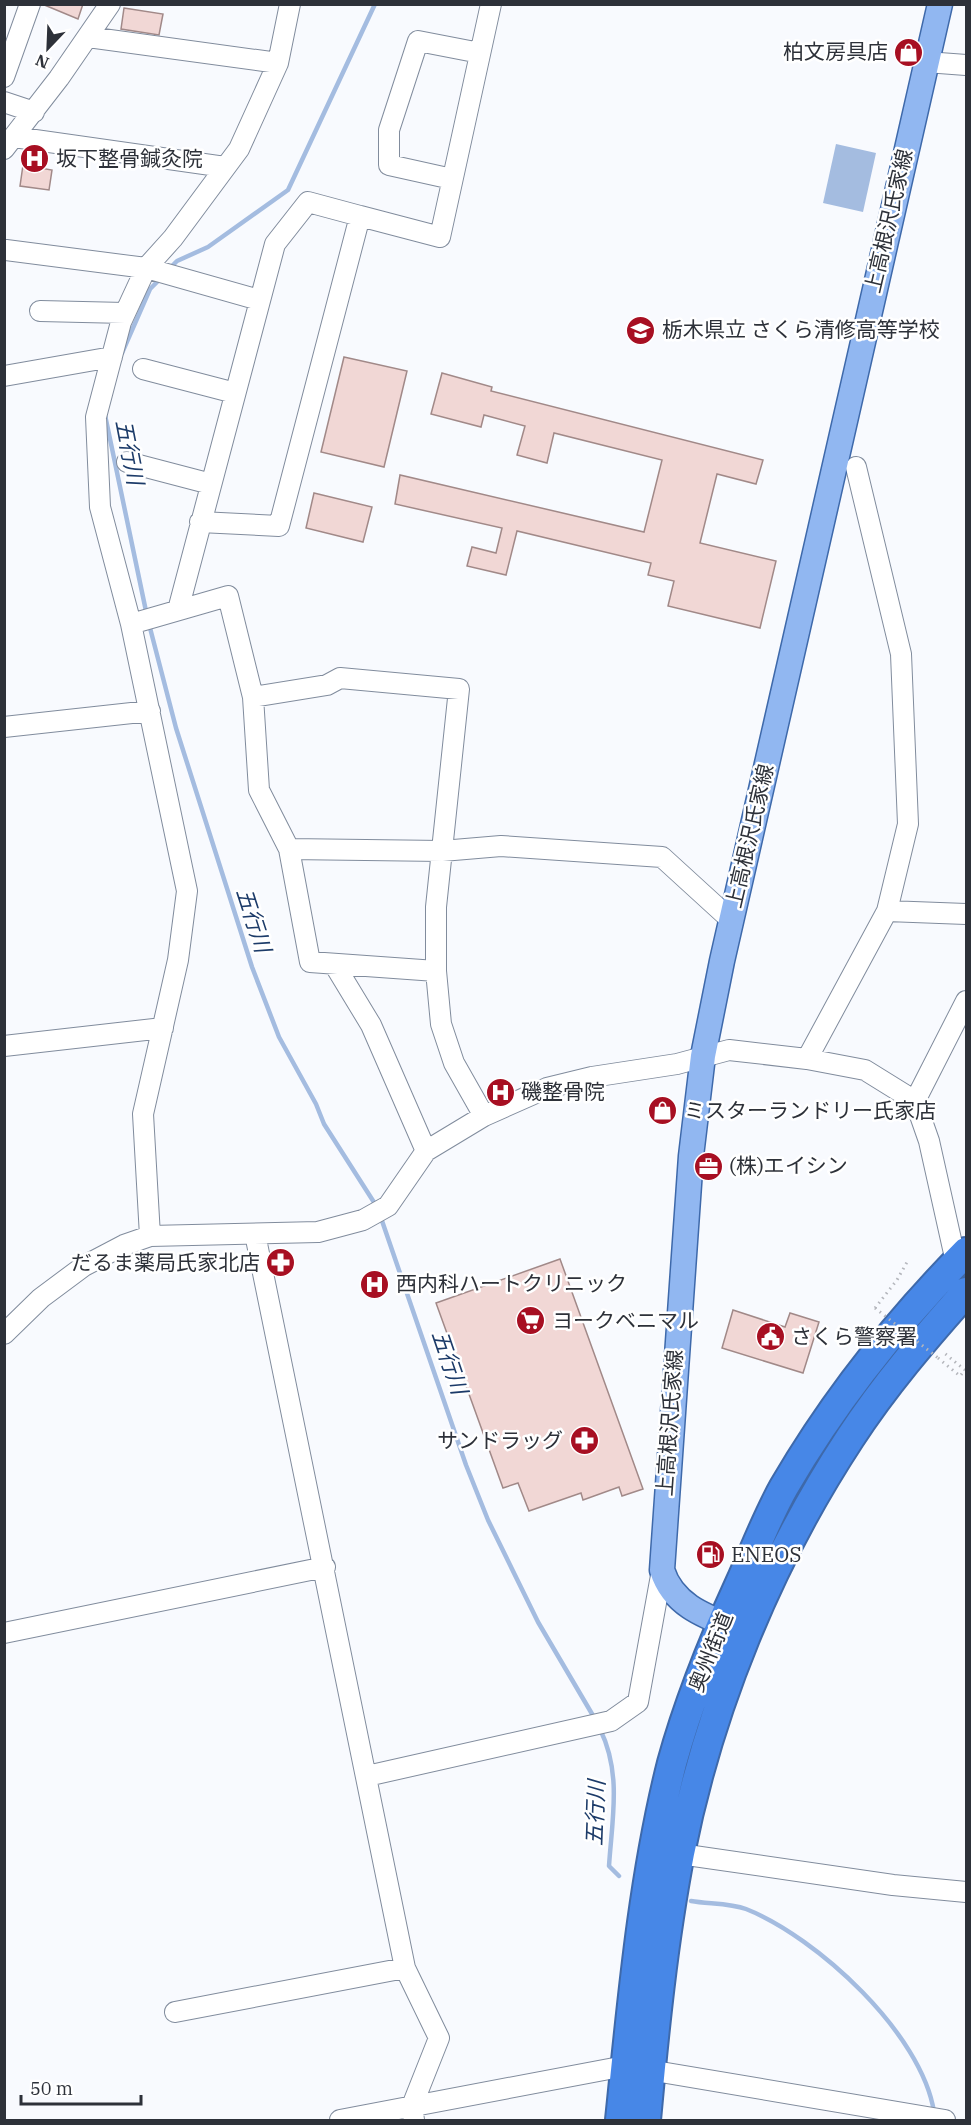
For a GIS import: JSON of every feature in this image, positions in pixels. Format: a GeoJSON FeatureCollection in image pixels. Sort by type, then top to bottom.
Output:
{"type":"FeatureCollection","features":[{"type":"Feature","properties":{"kind":"highway","name":"奥州街道"},"geometry":{"type":"LineString","coordinates":[[620,2121],[638,2067],[680,1854],[699,1773],[717,1712],[735,1628],[783,1489],[827,1418],[874,1354],[961,1257]]}},
{"type":"Feature","properties":{"kind":"highway","name":"奥州街道"},"geometry":{"type":"LineString","coordinates":[[646,2121],[638,2067],[638,1957],[672,1765],[693,1693],[851,1437],[896,1374],[966,1296]]}},
{"type":"Feature","properties":{"kind":"main road","name":"上高根沢氏家線"},"geometry":{"type":"LineString","coordinates":[[662,1570],[680,1285],[691,1156],[703,1056],[731,920],[940,4]]}},
{"type":"Feature","properties":{"kind":"main road"},"geometry":{"type":"LineString","coordinates":[[961,1257],[966,1296]]}},
{"type":"Feature","properties":{"kind":"main road"},"geometry":{"type":"LineString","coordinates":[[662,1570],[667,1585],[677,1598],[692,1609],[735,1628]]}},
{"type":"Feature","properties":{"kind":"street"},"geometry":{"type":"LineString","coordinates":[[4,77],[30,4]]}},
{"type":"Feature","properties":{"kind":"street"},"geometry":{"type":"LineString","coordinates":[[9,143],[34,112],[110,4]]}},
{"type":"Feature","properties":{"kind":"street"},"geometry":{"type":"LineString","coordinates":[[150,1236],[143,1114],[178,960],[187,891],[131,624],[100,507],[96,417],[125,313],[146,268],[173,238],[239,149],[278,63],[290,4]]}},
{"type":"Feature","properties":{"kind":"street"},"geometry":{"type":"LineString","coordinates":[[178,610],[275,244],[308,202],[440,237],[491,4]]}},
{"type":"Feature","properties":{"kind":"street"},"geometry":{"type":"LineString","coordinates":[[88,37],[278,63]]}},
{"type":"Feature","properties":{"kind":"street"},"geometry":{"type":"LineString","coordinates":[[452,179],[389,165],[389,130],[418,41],[480,53]]}},
{"type":"Feature","properties":{"kind":"street"},"geometry":{"type":"LineString","coordinates":[[926,62],[966,65]]}},
{"type":"Feature","properties":{"kind":"street"},"geometry":{"type":"LineString","coordinates":[[4,102],[34,112]]}},
{"type":"Feature","properties":{"kind":"street"},"geometry":{"type":"LineString","coordinates":[[9,143],[225,167]]}},
{"type":"Feature","properties":{"kind":"street"},"geometry":{"type":"LineString","coordinates":[[200,522],[279,526],[360,216]]}},
{"type":"Feature","properties":{"kind":"street"},"geometry":{"type":"LineString","coordinates":[[6,250],[146,268],[259,300]]}},
{"type":"Feature","properties":{"kind":"street"},"geometry":{"type":"LineString","coordinates":[[40,311],[125,313]]}},
{"type":"Feature","properties":{"kind":"street"},"geometry":{"type":"LineString","coordinates":[[4,376],[112,357]]}},
{"type":"Feature","properties":{"kind":"street"},"geometry":{"type":"LineString","coordinates":[[143,369],[235,393]]}},
{"type":"Feature","properties":{"kind":"street"},"geometry":{"type":"LineString","coordinates":[[127,462],[211,484]]}},
{"type":"Feature","properties":{"kind":"street"},"geometry":{"type":"LineString","coordinates":[[807,1059],[887,911],[908,824],[901,654],[856,467]]}},
{"type":"Feature","properties":{"kind":"street"},"geometry":{"type":"LineString","coordinates":[[131,624],[228,596],[253,697],[259,790],[289,849],[310,962],[436,971]]}},
{"type":"Feature","properties":{"kind":"street"},"geometry":{"type":"LineString","coordinates":[[253,697],[327,685],[340,678],[459,689],[436,907],[436,971],[441,1024],[454,1063],[484,1116]]}},
{"type":"Feature","properties":{"kind":"street"},"geometry":{"type":"LineString","coordinates":[[4,727],[150,711]]}},
{"type":"Feature","properties":{"kind":"street"},"geometry":{"type":"LineString","coordinates":[[289,849],[442,851],[501,846],[662,857],[731,920]]}},
{"type":"Feature","properties":{"kind":"street"},"geometry":{"type":"LineString","coordinates":[[887,911],[966,915]]}},
{"type":"Feature","properties":{"kind":"street"},"geometry":{"type":"LineString","coordinates":[[334,964],[371,1025],[426,1151]]}},
{"type":"Feature","properties":{"kind":"street"},"geometry":{"type":"LineString","coordinates":[[915,1101],[966,1001]]}},
{"type":"Feature","properties":{"kind":"street"},"geometry":{"type":"LineString","coordinates":[[4,1046],[164,1028]]}},
{"type":"Feature","properties":{"kind":"street"},"geometry":{"type":"LineString","coordinates":[[4,1334],[41,1298],[84,1266],[124,1245],[150,1236],[318,1232],[363,1220],[388,1206],[426,1151],[484,1116],[547,1088],[592,1077],[677,1064],[729,1050],[807,1059],[865,1070],[915,1101],[929,1141],[961,1257]]}},
{"type":"Feature","properties":{"kind":"street"},"geometry":{"type":"LineString","coordinates":[[255,1234],[325,1567],[405,1968],[440,2038],[413,2113]]}},
{"type":"Feature","properties":{"kind":"street"},"geometry":{"type":"LineString","coordinates":[[4,1632],[325,1567]]}},
{"type":"Feature","properties":{"kind":"street"},"geometry":{"type":"LineString","coordinates":[[367,1776],[611,1721],[638,1702],[662,1570]]}},
{"type":"Feature","properties":{"kind":"street"},"geometry":{"type":"LineString","coordinates":[[680,1854],[893,1885],[966,1892]]}},
{"type":"Feature","properties":{"kind":"street"},"geometry":{"type":"LineString","coordinates":[[175,2012],[405,1968]]}},
{"type":"Feature","properties":{"kind":"street"},"geometry":{"type":"LineString","coordinates":[[340,2121],[413,2113],[638,2067],[945,2121]]}},
{"type":"Feature","properties":{"kind":"path"},"geometry":{"type":"LineString","coordinates":[[907,1262],[897,1280],[875,1308],[960,1376],[965,1370],[943,1352]]}},
{"type":"Feature","properties":{"kind":"water"},"geometry":{"type":"Polygon","coordinates":[[[836,144],[876,153],[863,212],[823,203],[836,144]]]}},
{"type":"Feature","properties":{"kind":"building"},"geometry":{"type":"Polygon","coordinates":[[[42,4],[83,4],[78,19],[42,4]]]}},
{"type":"Feature","properties":{"kind":"building"},"geometry":{"type":"Polygon","coordinates":[[[124,8],[163,14],[159,35],[121,29],[124,8]]]}},
{"type":"Feature","properties":{"kind":"building"},"geometry":{"type":"Polygon","coordinates":[[[23,165],[52,170],[49,190],[20,186],[23,165]]]}},
{"type":"Feature","properties":{"kind":"building"},"geometry":{"type":"Polygon","coordinates":[[[344,357],[407,371],[384,467],[321,452],[344,357]]]}},
{"type":"Feature","properties":{"kind":"building"},"geometry":{"type":"Polygon","coordinates":[[[442,373],[492,387],[491,391],[763,460],[756,484],[717,474],[700,543],[776,561],[760,628],[668,606],[674,581],[648,575],[651,563],[517,531],[506,575],[467,566],[472,547],[496,553],[502,528],[395,504],[400,475],[644,532],[662,460],[554,433],[547,463],[517,455],[525,426],[484,415],[481,427],[431,414],[442,373]]]}},
{"type":"Feature","properties":{"kind":"building"},"geometry":{"type":"Polygon","coordinates":[[[314,493],[372,507],[363,542],[306,528],[314,493]]]}},
{"type":"Feature","properties":{"kind":"building"},"geometry":{"type":"Polygon","coordinates":[[[560,1259],[643,1489],[622,1496],[619,1487],[583,1500],[581,1493],[529,1511],[518,1483],[503,1488],[436,1303],[560,1259]]]}},
{"type":"Feature","properties":{"kind":"building","name":"さくら警察署"},"geometry":{"type":"Polygon","coordinates":[[[733,1310],[785,1327],[790,1313],[819,1322],[803,1373],[722,1348],[733,1310]]]}},
{"type":"Feature","properties":{"kind":"waterway","name":"五行川"},"geometry":{"type":"LineString","coordinates":[[170,268],[177,261],[208,247],[288,190],[375,4]]}},
{"type":"Feature","properties":{"kind":"waterway","name":"五行川"},"geometry":{"type":"LineString","coordinates":[[122,353],[150,289],[160,279]]}},
{"type":"Feature","properties":{"kind":"waterway","name":"五行川"},"geometry":{"type":"LineString","coordinates":[[105,415],[147,616]]}},
{"type":"Feature","properties":{"kind":"waterway","name":"五行川"},"geometry":{"type":"LineString","coordinates":[[149,624],[176,728],[252,967],[279,1037],[316,1104],[324,1124],[377,1207]]}},
{"type":"Feature","properties":{"kind":"waterway","name":"五行川"},"geometry":{"type":"LineString","coordinates":[[380,1215],[466,1465],[488,1520],[538,1622],[595,1719]]}},
{"type":"Feature","properties":{"kind":"waterway","name":"五行川"},"geometry":{"type":"LineString","coordinates":[[600,1729],[607,1746],[613,1780],[609,1866],[619,1876]]}},
{"type":"Feature","properties":{"kind":"waterway","name":"五行川"},"geometry":{"type":"LineString","coordinates":[[691,1901],[746,1909],[804,1942],[834,1965],[888,2021],[910,2051],[925,2082],[934,2112]]}},
{"type":"Feature","properties":{"kind":"place","name":"柏文房具店"},"geometry":{"type":"Point","coordinates":[909,52]}},
{"type":"Feature","properties":{"kind":"place","name":"坂下整骨鍼灸院"},"geometry":{"type":"Point","coordinates":[35,159]}},
{"type":"Feature","properties":{"kind":"place","name":"栃木県立 さくら清修高等学校"},"geometry":{"type":"Point","coordinates":[641,330]}},
{"type":"Feature","properties":{"kind":"place","name":"磯整骨院"},"geometry":{"type":"Point","coordinates":[500,1092]}},
{"type":"Feature","properties":{"kind":"place","name":"ミスターランドリー氏家店"},"geometry":{"type":"Point","coordinates":[663,1111]}},
{"type":"Feature","properties":{"kind":"place","name":"(株)エイシン"},"geometry":{"type":"Point","coordinates":[708,1166]}},
{"type":"Feature","properties":{"kind":"place","name":"だるま薬局氏家北店"},"geometry":{"type":"Point","coordinates":[281,1263]}},
{"type":"Feature","properties":{"kind":"place","name":"西内科ハートクリニック"},"geometry":{"type":"Point","coordinates":[375,1284]}},
{"type":"Feature","properties":{"kind":"place","name":"ヨークベニマル"},"geometry":{"type":"Point","coordinates":[531,1321]}},
{"type":"Feature","properties":{"kind":"place","name":"さくら警察署"},"geometry":{"type":"Point","coordinates":[770,1337]}},
{"type":"Feature","properties":{"kind":"place","name":"サンドラッグ"},"geometry":{"type":"Point","coordinates":[584,1441]}},
{"type":"Feature","properties":{"kind":"place","name":"ENEOS"},"geometry":{"type":"Point","coordinates":[710,1555]}}]}
